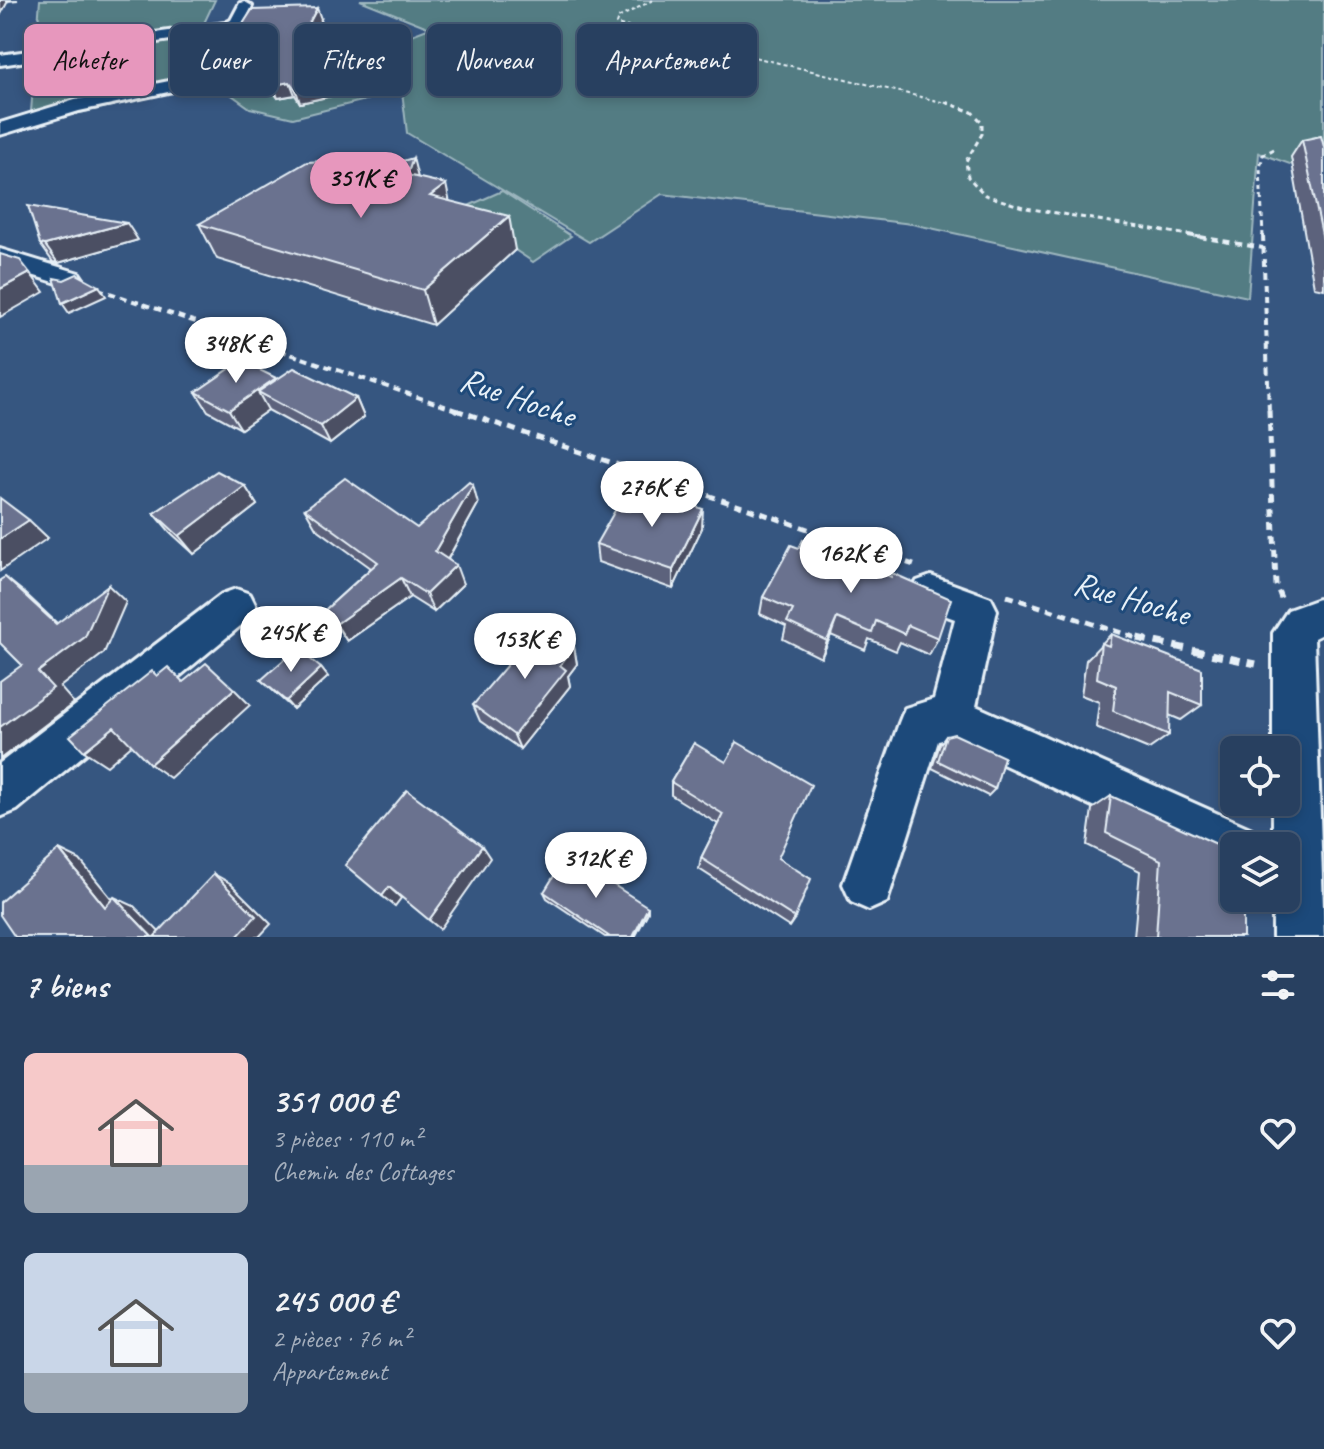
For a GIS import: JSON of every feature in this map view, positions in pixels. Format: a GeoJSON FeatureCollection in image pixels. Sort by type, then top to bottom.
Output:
{"type":"FeatureCollection","features":[{"type":"Feature","properties":{"kind":"street"},"geometry":{"type":"LineString","coordinates":[[233,24],[237,23],[245,6]]}},
{"type":"Feature","properties":{"kind":"street"},"geometry":{"type":"LineString","coordinates":[[0,60],[170,36]]}},
{"type":"Feature","properties":{"kind":"street"},"geometry":{"type":"LineString","coordinates":[[0,129],[75,106],[170,86]]}},
{"type":"Feature","properties":{"kind":"street"},"geometry":{"type":"LineString","coordinates":[[0,257],[70,279]]}},
{"type":"Feature","properties":{"kind":"street"},"geometry":{"type":"LineString","coordinates":[[927,580],[977,610],[951,717]]}},
{"type":"Feature","properties":{"kind":"street"},"geometry":{"type":"LineString","coordinates":[[0,793],[236,606]]}},
{"type":"Feature","properties":{"kind":"street"},"geometry":{"type":"LineString","coordinates":[[1294,832],[1304,640]]}},
{"type":"Feature","properties":{"kind":"street"},"geometry":{"type":"LineString","coordinates":[[869,884],[921,723],[951,717],[1220,841]]}},
{"type":"Feature","properties":{"kind":"street"},"geometry":{"type":"LineString","coordinates":[[1297,912],[1300,937]]}},
{"type":"Feature","properties":{"kind":"path"},"geometry":{"type":"LineString","coordinates":[[653,0],[618,18],[616,24],[936,98],[972,112],[982,122],[982,134],[966,161],[968,177],[985,195],[1026,208],[1263,248]]}},
{"type":"Feature","properties":{"kind":"path"},"geometry":{"type":"LineString","coordinates":[[1276,148],[1263,155],[1260,168],[1276,585],[1304,640]]}},
{"type":"Feature","properties":{"kind":"path","name":"Rue Hoche"},"geometry":{"type":"LineString","coordinates":[[70,279],[551,444],[927,580]]}},
{"type":"Feature","properties":{"kind":"path","name":"Rue Hoche"},"geometry":{"type":"LineString","coordinates":[[998,592],[1146,641],[1304,640]]}},
{"type":"Feature","properties":{"kind":"green space"},"geometry":{"type":"Polygon","coordinates":[[[40,0],[215,0],[204,24],[170,24],[170,93],[30,124],[32,96],[154,96],[154,24],[38,24],[40,0]]]}},
{"type":"Feature","properties":{"kind":"green space"},"geometry":{"type":"Polygon","coordinates":[[[360,0],[1324,0],[1324,176],[1259,153],[1248,297],[912,224],[662,194],[589,242],[407,133],[403,96],[411,96],[411,35],[427,29],[427,96],[561,96],[561,24],[427,24],[427,27],[360,0]]]}},
{"type":"Feature","properties":{"kind":"green space"},"geometry":{"type":"Polygon","coordinates":[[[294,62],[294,96],[382,96],[293,118],[250,108],[233,96],[278,96],[278,69],[291,66],[294,62]]]}},
{"type":"Feature","properties":{"kind":"green space"},"geometry":{"type":"Polygon","coordinates":[[[502,191],[571,236],[533,262],[457,211],[502,191]]]}},
{"type":"Feature","properties":{"kind":"building"},"geometry":{"type":"Polygon","coordinates":[[[317,8],[309,24],[294,24],[294,87],[290,82],[278,84],[278,24],[243,24],[252,10],[317,8]]]}},
{"type":"Feature","properties":{"kind":"building"},"geometry":{"type":"Polygon","coordinates":[[[1321,136],[1324,147],[1324,244],[1302,140],[1321,136]]]}},
{"type":"Feature","properties":{"kind":"building"},"geometry":{"type":"Polygon","coordinates":[[[330,157],[378,168],[413,158],[407,175],[446,184],[430,196],[509,216],[423,290],[199,224],[307,162],[324,161],[330,157]]]}},
{"type":"Feature","properties":{"kind":"building"},"geometry":{"type":"Polygon","coordinates":[[[28,206],[127,223],[45,245],[40,244],[28,206]]]}},
{"type":"Feature","properties":{"kind":"building"},"geometry":{"type":"Polygon","coordinates":[[[0,254],[20,260],[30,273],[0,289],[0,254]]]}},
{"type":"Feature","properties":{"kind":"building"},"geometry":{"type":"Polygon","coordinates":[[[77,274],[99,286],[62,303],[54,278],[64,280],[77,274]]]}},
{"type":"Feature","properties":{"kind":"building"},"geometry":{"type":"Polygon","coordinates":[[[241,361],[276,378],[229,410],[196,392],[241,361]]]}},
{"type":"Feature","properties":{"kind":"building"},"geometry":{"type":"Polygon","coordinates":[[[294,368],[356,398],[321,426],[258,392],[294,368]]]}},
{"type":"Feature","properties":{"kind":"building"},"geometry":{"type":"Polygon","coordinates":[[[217,471],[245,486],[179,536],[154,513],[217,471]]]}},
{"type":"Feature","properties":{"kind":"building"},"geometry":{"type":"Polygon","coordinates":[[[345,478],[417,528],[469,482],[473,485],[435,551],[456,565],[426,594],[401,578],[336,624],[325,610],[378,562],[305,509],[345,478]]]}},
{"type":"Feature","properties":{"kind":"building"},"geometry":{"type":"Polygon","coordinates":[[[643,489],[703,509],[673,570],[596,544],[617,507],[630,511],[643,489]]]}},
{"type":"Feature","properties":{"kind":"building"},"geometry":{"type":"Polygon","coordinates":[[[0,498],[29,520],[0,539],[0,498]]]}},
{"type":"Feature","properties":{"kind":"building"},"geometry":{"type":"Polygon","coordinates":[[[803,540],[951,599],[938,638],[908,625],[904,634],[876,621],[872,633],[837,618],[827,641],[787,622],[793,610],[763,597],[791,545],[799,548],[803,540]]]}},
{"type":"Feature","properties":{"kind":"building"},"geometry":{"type":"Polygon","coordinates":[[[5,577],[56,624],[108,585],[85,637],[38,672],[53,688],[0,727],[0,681],[22,665],[0,643],[0,580],[5,577]]]}},
{"type":"Feature","properties":{"kind":"building"},"geometry":{"type":"Polygon","coordinates":[[[540,626],[574,647],[560,665],[566,670],[514,735],[473,705],[540,626]]]}},
{"type":"Feature","properties":{"kind":"building"},"geometry":{"type":"Polygon","coordinates":[[[1111,634],[1202,669],[1202,705],[1170,692],[1169,735],[1113,711],[1116,686],[1097,678],[1101,643],[1109,646],[1111,634]]]}},
{"type":"Feature","properties":{"kind":"building"},"geometry":{"type":"Polygon","coordinates":[[[297,648],[321,668],[286,701],[261,680],[297,648]]]}},
{"type":"Feature","properties":{"kind":"building"},"geometry":{"type":"Polygon","coordinates":[[[206,663],[234,689],[150,764],[114,727],[84,751],[70,736],[152,671],[157,676],[168,667],[183,682],[206,663]]]}},
{"type":"Feature","properties":{"kind":"building"},"geometry":{"type":"Polygon","coordinates":[[[954,734],[1004,757],[995,789],[938,761],[946,736],[954,734]]]}},
{"type":"Feature","properties":{"kind":"building"},"geometry":{"type":"Polygon","coordinates":[[[737,742],[811,785],[778,858],[811,879],[795,918],[701,858],[723,814],[671,782],[694,743],[726,762],[737,742]]]}},
{"type":"Feature","properties":{"kind":"building"},"geometry":{"type":"Polygon","coordinates":[[[407,790],[482,846],[429,920],[389,887],[382,896],[345,865],[407,790]]]}},
{"type":"Feature","properties":{"kind":"building"},"geometry":{"type":"Polygon","coordinates":[[[1111,796],[1220,846],[1220,912],[1243,912],[1243,937],[1156,937],[1161,860],[1106,833],[1111,796]]]}},
{"type":"Feature","properties":{"kind":"building"},"geometry":{"type":"Polygon","coordinates":[[[59,850],[105,907],[114,897],[152,937],[15,937],[0,915],[0,902],[59,850]]]}},
{"type":"Feature","properties":{"kind":"building"},"geometry":{"type":"Polygon","coordinates":[[[567,855],[648,907],[633,937],[610,937],[544,892],[567,855]]]}},
{"type":"Feature","properties":{"kind":"building"},"geometry":{"type":"Polygon","coordinates":[[[214,874],[256,916],[237,937],[154,937],[214,874]]]}}]}
